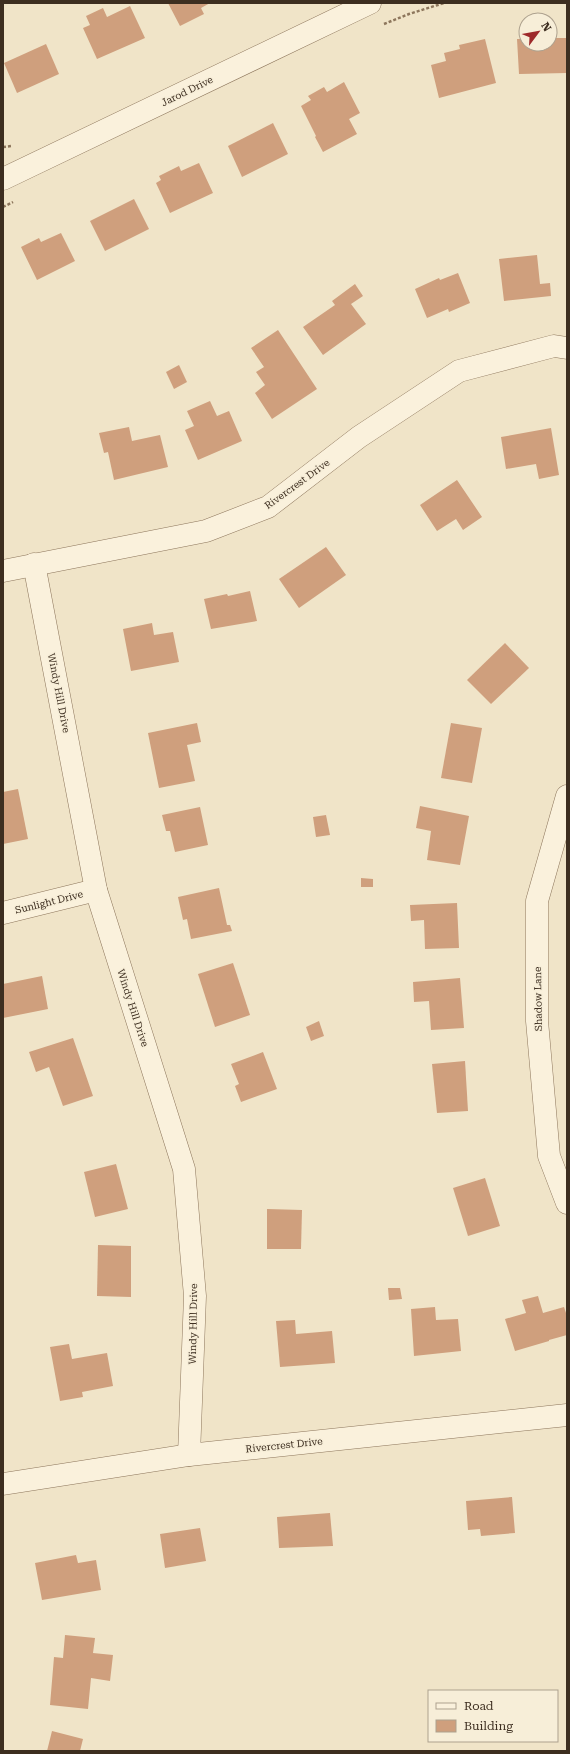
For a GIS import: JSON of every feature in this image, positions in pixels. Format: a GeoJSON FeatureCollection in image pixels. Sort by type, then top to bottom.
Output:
{"type":"FeatureCollection","features":[{"type":"Feature","properties":{"kind":"street","name":"Jarod Drive"},"geometry":{"type":"LineString","coordinates":[[3,179],[370,3]]}},
{"type":"Feature","properties":{"kind":"street","name":"Rivercrest Drive"},"geometry":{"type":"LineString","coordinates":[[3,571],[206,531],[268,507],[359,437],[459,371],[554,346],[567,348]]}},
{"type":"Feature","properties":{"kind":"street","name":"Windy Hill Drive"},"geometry":{"type":"LineString","coordinates":[[34,564],[96,890],[184,1169],[195,1296],[188,1455]]}},
{"type":"Feature","properties":{"kind":"street","name":"Shadow Lane"},"geometry":{"type":"LineString","coordinates":[[567,796],[537,901],[537,1021],[549,1156],[567,1203]]}},
{"type":"Feature","properties":{"kind":"street","name":"Sunlight Drive"},"geometry":{"type":"LineString","coordinates":[[3,913],[96,890]]}},
{"type":"Feature","properties":{"kind":"street","name":"Rivercrest Drive"},"geometry":{"type":"LineString","coordinates":[[3,1484],[188,1455],[567,1415]]}},
{"type":"Feature","properties":{"kind":"building"},"geometry":{"type":"Polygon","coordinates":[[[168,3],[210,3],[201,8],[204,14],[180,26],[168,3]]]}},
{"type":"Feature","properties":{"kind":"building"},"geometry":{"type":"Polygon","coordinates":[[[130,6],[145,38],[97,59],[83,28],[90,25],[86,16],[103,8],[107,17],[130,6]]]}},
{"type":"Feature","properties":{"kind":"building"},"geometry":{"type":"Polygon","coordinates":[[[558,38],[567,38],[567,73],[519,74],[517,39],[518,52],[558,52],[558,38]]]}},
{"type":"Feature","properties":{"kind":"building"},"geometry":{"type":"Polygon","coordinates":[[[485,39],[496,83],[439,98],[431,65],[446,61],[444,53],[460,49],[459,45],[485,39]]]}},
{"type":"Feature","properties":{"kind":"building"},"geometry":{"type":"Polygon","coordinates":[[[46,44],[59,74],[17,93],[4,63],[46,44]]]}},
{"type":"Feature","properties":{"kind":"building"},"geometry":{"type":"Polygon","coordinates":[[[344,82],[360,113],[349,119],[357,134],[323,152],[301,106],[311,100],[308,96],[324,87],[327,92],[344,82]]]}},
{"type":"Feature","properties":{"kind":"building"},"geometry":{"type":"Polygon","coordinates":[[[273,123],[288,154],[242,177],[228,146],[273,123]]]}},
{"type":"Feature","properties":{"kind":"building"},"geometry":{"type":"Polygon","coordinates":[[[199,163],[213,193],[170,213],[156,183],[161,180],[159,176],[179,166],[181,171],[199,163]]]}},
{"type":"Feature","properties":{"kind":"building"},"geometry":{"type":"Polygon","coordinates":[[[134,199],[149,229],[105,251],[90,221],[134,199]]]}},
{"type":"Feature","properties":{"kind":"building"},"geometry":{"type":"Polygon","coordinates":[[[61,233],[75,261],[37,280],[21,247],[39,238],[41,242],[61,233]]]}},
{"type":"Feature","properties":{"kind":"building"},"geometry":{"type":"Polygon","coordinates":[[[537,255],[540,284],[550,283],[551,296],[504,301],[499,259],[537,255]]]}},
{"type":"Feature","properties":{"kind":"building"},"geometry":{"type":"Polygon","coordinates":[[[458,273],[470,303],[449,312],[448,309],[427,318],[415,289],[439,278],[440,280],[458,273]]]}},
{"type":"Feature","properties":{"kind":"building"},"geometry":{"type":"Polygon","coordinates":[[[355,284],[363,296],[351,304],[366,324],[323,355],[303,327],[335,305],[332,301],[355,284]]]}},
{"type":"Feature","properties":{"kind":"building"},"geometry":{"type":"Polygon","coordinates":[[[278,330],[317,389],[272,419],[255,393],[265,385],[256,372],[264,367],[251,348],[278,330]]]}},
{"type":"Feature","properties":{"kind":"building"},"geometry":{"type":"Polygon","coordinates":[[[179,365],[187,382],[174,389],[166,372],[179,365]]]}},
{"type":"Feature","properties":{"kind":"building"},"geometry":{"type":"Polygon","coordinates":[[[210,401],[217,416],[229,411],[242,441],[198,460],[185,430],[194,426],[187,411],[210,401]]]}},
{"type":"Feature","properties":{"kind":"building"},"geometry":{"type":"Polygon","coordinates":[[[129,427],[132,441],[160,435],[168,467],[114,480],[108,452],[104,453],[99,433],[129,427]]]}},
{"type":"Feature","properties":{"kind":"building"},"geometry":{"type":"Polygon","coordinates":[[[551,428],[559,475],[539,479],[536,464],[506,469],[501,437],[551,428]]]}},
{"type":"Feature","properties":{"kind":"building"},"geometry":{"type":"Polygon","coordinates":[[[457,480],[482,517],[463,530],[456,519],[437,531],[420,505],[457,480]]]}},
{"type":"Feature","properties":{"kind":"building"},"geometry":{"type":"Polygon","coordinates":[[[326,547],[346,575],[299,608],[279,579],[326,547]]]}},
{"type":"Feature","properties":{"kind":"building"},"geometry":{"type":"Polygon","coordinates":[[[250,591],[257,621],[211,629],[204,599],[250,591]]]}},
{"type":"Feature","properties":{"kind":"building"},"geometry":{"type":"Polygon","coordinates":[[[152,623],[154,635],[173,632],[179,662],[131,671],[123,629],[152,623]]]}},
{"type":"Feature","properties":{"kind":"building"},"geometry":{"type":"Polygon","coordinates":[[[505,643],[529,668],[491,704],[467,680],[505,643]]]}},
{"type":"Feature","properties":{"kind":"building"},"geometry":{"type":"Polygon","coordinates":[[[197,723],[201,742],[187,745],[195,781],[159,788],[148,733],[197,723]]]}},
{"type":"Feature","properties":{"kind":"building"},"geometry":{"type":"Polygon","coordinates":[[[451,723],[482,728],[472,783],[441,778],[451,723]]]}},
{"type":"Feature","properties":{"kind":"building"},"geometry":{"type":"Polygon","coordinates":[[[18,789],[28,839],[3,844],[3,792],[18,789]]]}},
{"type":"Feature","properties":{"kind":"building"},"geometry":{"type":"Polygon","coordinates":[[[420,806],[469,816],[460,865],[427,860],[431,831],[416,828],[420,806]]]}},
{"type":"Feature","properties":{"kind":"building"},"geometry":{"type":"Polygon","coordinates":[[[200,807],[208,845],[175,852],[170,831],[166,831],[162,815],[200,807]]]}},
{"type":"Feature","properties":{"kind":"building"},"geometry":{"type":"Polygon","coordinates":[[[326,815],[330,835],[316,837],[313,817],[326,815]]]}},
{"type":"Feature","properties":{"kind":"building"},"geometry":{"type":"Polygon","coordinates":[[[361,878],[373,879],[373,887],[361,887],[361,878]]]}},
{"type":"Feature","properties":{"kind":"building"},"geometry":{"type":"Polygon","coordinates":[[[219,888],[227,925],[230,925],[232,931],[191,939],[187,919],[183,920],[178,897],[219,888]]]}},
{"type":"Feature","properties":{"kind":"building"},"geometry":{"type":"Polygon","coordinates":[[[457,903],[459,948],[425,949],[424,920],[411,921],[410,905],[457,903]]]}},
{"type":"Feature","properties":{"kind":"building"},"geometry":{"type":"Polygon","coordinates":[[[233,963],[250,1015],[215,1027],[198,974],[233,963]]]}},
{"type":"Feature","properties":{"kind":"building"},"geometry":{"type":"Polygon","coordinates":[[[42,976],[48,1009],[3,1018],[3,984],[42,976]]]}},
{"type":"Feature","properties":{"kind":"building"},"geometry":{"type":"Polygon","coordinates":[[[460,978],[464,1028],[431,1030],[429,1001],[414,1002],[413,982],[460,978]]]}},
{"type":"Feature","properties":{"kind":"building"},"geometry":{"type":"Polygon","coordinates":[[[319,1021],[324,1036],[311,1041],[306,1027],[319,1021]]]}},
{"type":"Feature","properties":{"kind":"building"},"geometry":{"type":"Polygon","coordinates":[[[73,1038],[93,1096],[63,1106],[49,1067],[36,1072],[29,1052],[73,1038]]]}},
{"type":"Feature","properties":{"kind":"building"},"geometry":{"type":"Polygon","coordinates":[[[263,1052],[277,1089],[241,1102],[235,1086],[239,1084],[231,1064],[263,1052]]]}},
{"type":"Feature","properties":{"kind":"building"},"geometry":{"type":"Polygon","coordinates":[[[465,1061],[468,1111],[437,1113],[432,1064],[465,1061]]]}},
{"type":"Feature","properties":{"kind":"building"},"geometry":{"type":"Polygon","coordinates":[[[116,1164],[128,1209],[95,1217],[84,1172],[116,1164]]]}},
{"type":"Feature","properties":{"kind":"building"},"geometry":{"type":"Polygon","coordinates":[[[485,1178],[500,1226],[468,1236],[453,1188],[485,1178]]]}},
{"type":"Feature","properties":{"kind":"building"},"geometry":{"type":"Polygon","coordinates":[[[267,1209],[302,1210],[301,1249],[267,1249],[267,1209]]]}},
{"type":"Feature","properties":{"kind":"building"},"geometry":{"type":"Polygon","coordinates":[[[98,1245],[131,1246],[131,1297],[97,1296],[98,1245]]]}},
{"type":"Feature","properties":{"kind":"building"},"geometry":{"type":"Polygon","coordinates":[[[388,1288],[400,1288],[402,1299],[389,1300],[388,1288]]]}},
{"type":"Feature","properties":{"kind":"building"},"geometry":{"type":"Polygon","coordinates":[[[538,1296],[543,1313],[564,1307],[567,1316],[567,1335],[515,1351],[505,1319],[526,1313],[522,1300],[538,1296]]]}},
{"type":"Feature","properties":{"kind":"building"},"geometry":{"type":"Polygon","coordinates":[[[435,1307],[436,1320],[458,1319],[461,1351],[414,1356],[411,1309],[435,1307]]]}},
{"type":"Feature","properties":{"kind":"building"},"geometry":{"type":"Polygon","coordinates":[[[295,1320],[296,1334],[332,1331],[335,1363],[280,1367],[276,1321],[295,1320]]]}},
{"type":"Feature","properties":{"kind":"building"},"geometry":{"type":"Polygon","coordinates":[[[69,1344],[72,1359],[107,1353],[113,1386],[82,1392],[83,1397],[60,1401],[50,1347],[69,1344]]]}},
{"type":"Feature","properties":{"kind":"building"},"geometry":{"type":"Polygon","coordinates":[[[512,1497],[515,1533],[481,1536],[480,1529],[468,1530],[466,1501],[512,1497]]]}},
{"type":"Feature","properties":{"kind":"building"},"geometry":{"type":"Polygon","coordinates":[[[330,1513],[333,1546],[279,1548],[277,1517],[330,1513]]]}},
{"type":"Feature","properties":{"kind":"building"},"geometry":{"type":"Polygon","coordinates":[[[200,1528],[206,1561],[165,1568],[160,1534],[200,1528]]]}},
{"type":"Feature","properties":{"kind":"building"},"geometry":{"type":"Polygon","coordinates":[[[76,1555],[78,1563],[96,1560],[101,1590],[42,1600],[35,1563],[76,1555]]]}},
{"type":"Feature","properties":{"kind":"building"},"geometry":{"type":"Polygon","coordinates":[[[65,1635],[95,1638],[93,1653],[113,1655],[110,1681],[91,1678],[88,1709],[50,1705],[54,1657],[63,1658],[65,1635]]]}},
{"type":"Feature","properties":{"kind":"building"},"geometry":{"type":"Polygon","coordinates":[[[52,1731],[83,1739],[80,1751],[47,1751],[52,1731]]]}}]}
